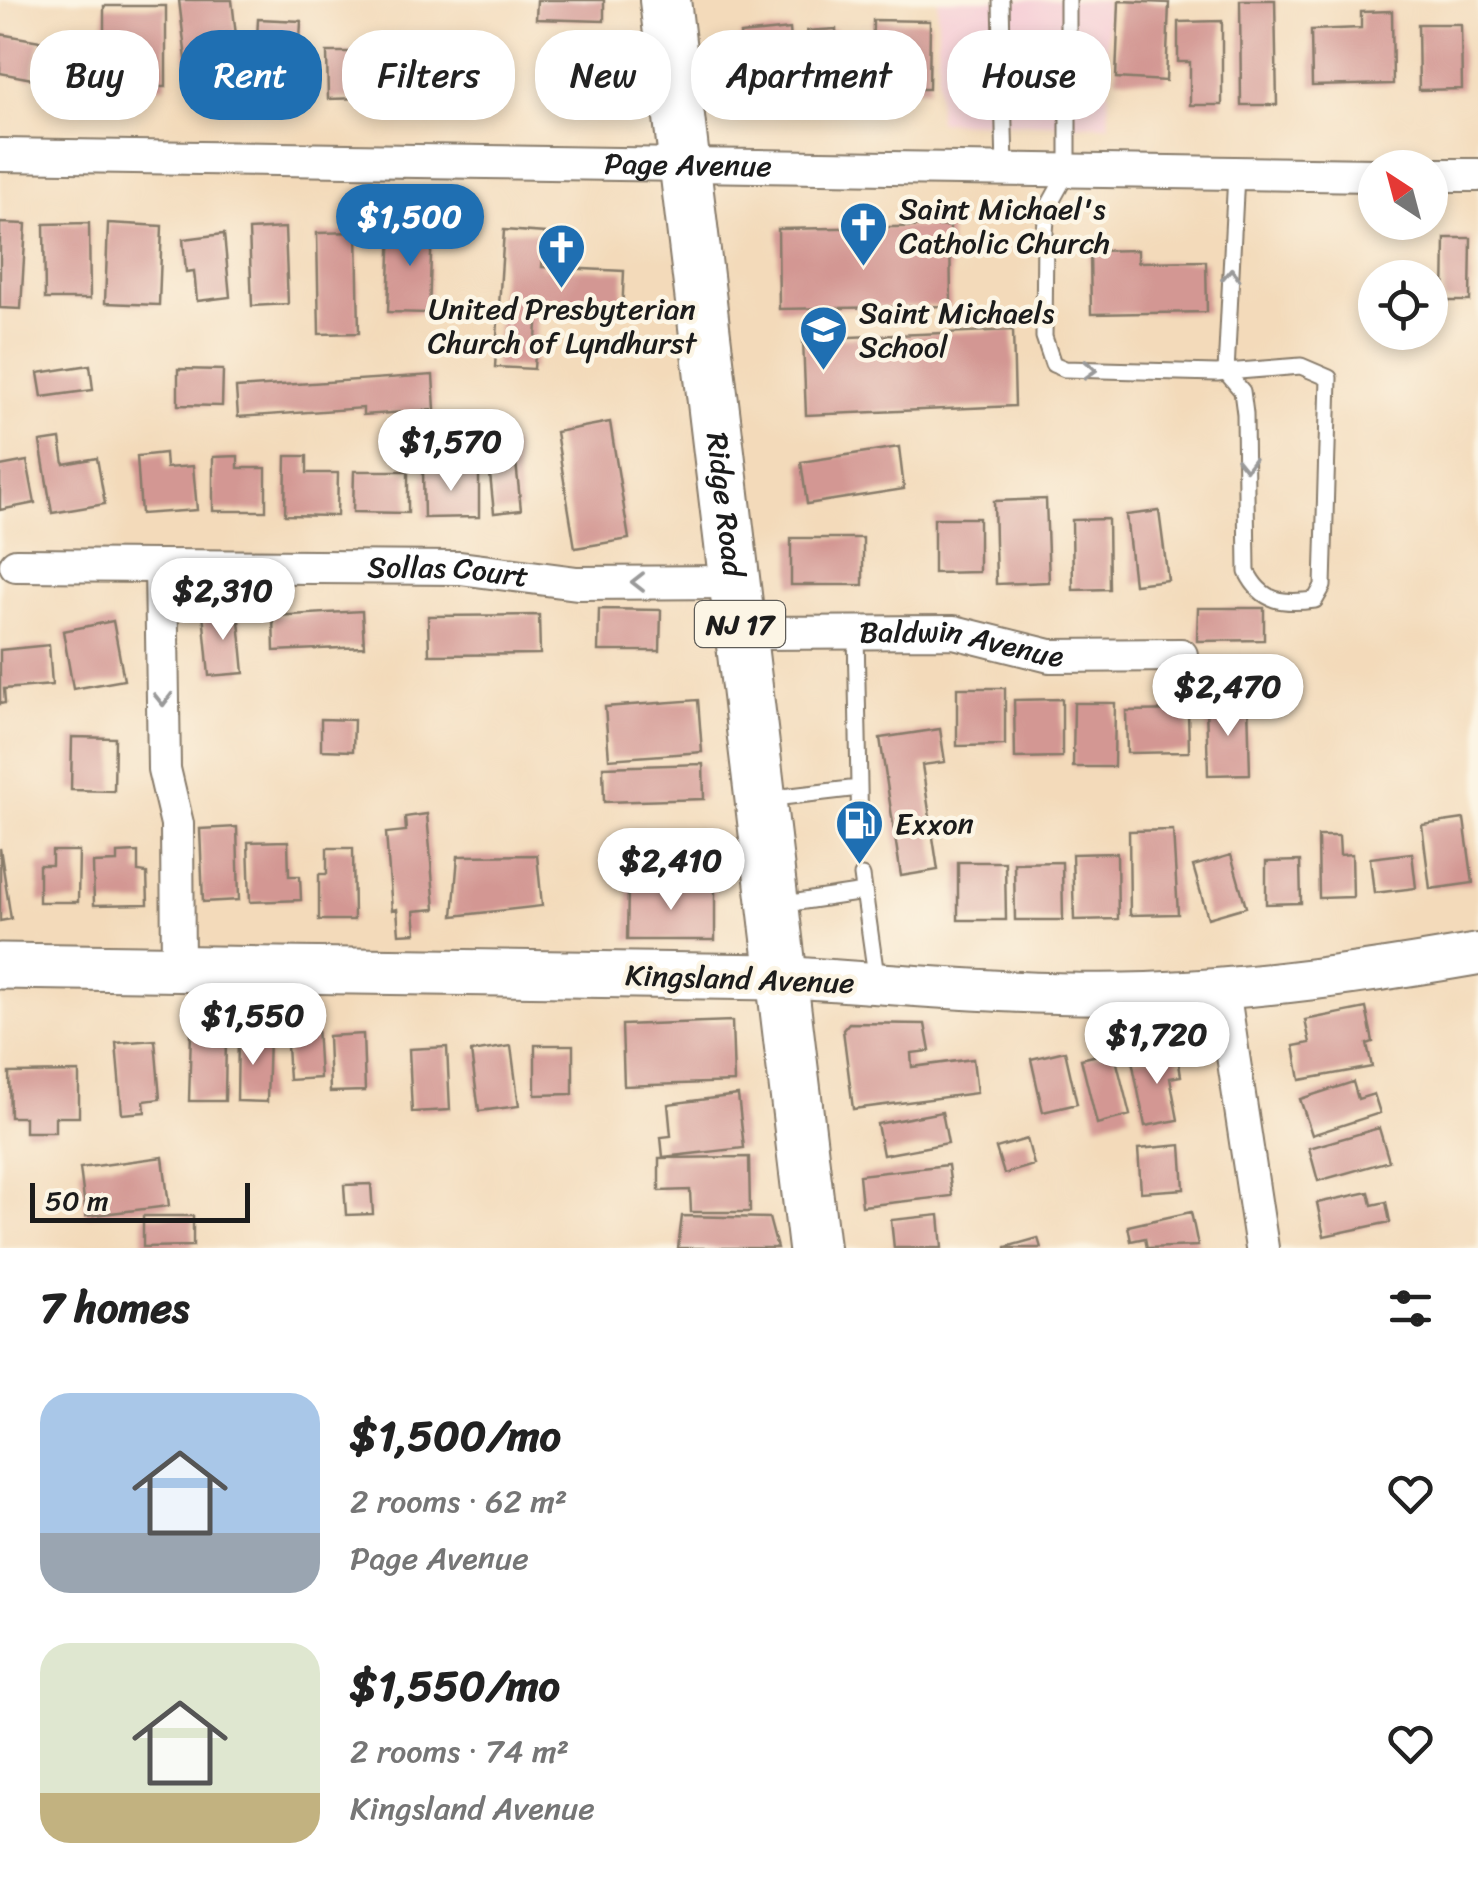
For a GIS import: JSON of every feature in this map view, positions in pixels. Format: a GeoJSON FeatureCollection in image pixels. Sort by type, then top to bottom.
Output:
{"type":"FeatureCollection","features":[{"type":"Feature","properties":{"kind":"main road","name":"Ridge Road"},"geometry":{"type":"LineString","coordinates":[[665,0],[814,1248]]}},
{"type":"Feature","properties":{"kind":"main road","name":"Kingsland Avenue"},"geometry":{"type":"LineString","coordinates":[[0,966],[783,978]]}},
{"type":"Feature","properties":{"kind":"street","name":"Page Avenue"},"geometry":{"type":"LineString","coordinates":[[0,155],[1358,174]]}},
{"type":"Feature","properties":{"kind":"street"},"geometry":{"type":"LineString","coordinates":[[1448,175],[1478,175]]}},
{"type":"Feature","properties":{"kind":"street","name":"Sollas Court"},"geometry":{"type":"LineString","coordinates":[[16,565],[460,568],[578,583],[736,582]]}},
{"type":"Feature","properties":{"kind":"street"},"geometry":{"type":"LineString","coordinates":[[161,566],[164,770],[177,824],[178,968]]}},
{"type":"Feature","properties":{"kind":"street","name":"Baldwin Avenue"},"geometry":{"type":"LineString","coordinates":[[742,632],[954,632],[1050,656],[1181,655]]}},
{"type":"Feature","properties":{"kind":"street","name":"Kingsland Avenue"},"geometry":{"type":"LineString","coordinates":[[783,978],[1055,993],[1223,989],[1361,974],[1478,954]]}},
{"type":"Feature","properties":{"kind":"street"},"geometry":{"type":"LineString","coordinates":[[1223,989],[1262,1248]]}},
{"type":"Feature","properties":{"kind":"lane"},"geometry":{"type":"LineString","coordinates":[[1002,0],[1005,171]]}},
{"type":"Feature","properties":{"kind":"lane"},"geometry":{"type":"LineString","coordinates":[[1068,0],[1068,171],[1048,210],[1046,232],[1044,337],[1053,364],[1066,369],[1226,372],[1301,366],[1330,378],[1323,586],[1315,600],[1273,600],[1255,588],[1247,572],[1245,414],[1242,391],[1226,372],[1236,174]]}},
{"type":"Feature","properties":{"kind":"lane"},"geometry":{"type":"LineString","coordinates":[[856,632],[860,837]]}},
{"type":"Feature","properties":{"kind":"lane"},"geometry":{"type":"LineString","coordinates":[[762,800],[859,788]]}},
{"type":"Feature","properties":{"kind":"lane"},"geometry":{"type":"LineString","coordinates":[[774,905],[863,884],[877,983]]}},
{"type":"Feature","properties":{"kind":"shaded area"},"geometry":{"type":"Polygon","coordinates":[[[938,0],[1106,0],[1107,30],[947,30],[947,120],[1109,120],[1109,125],[938,122],[938,0]]]}},
{"type":"Feature","properties":{"kind":"building"},"geometry":{"type":"Polygon","coordinates":[[[179,0],[232,0],[235,30],[183,30],[179,0]]]}},
{"type":"Feature","properties":{"kind":"building"},"geometry":{"type":"Polygon","coordinates":[[[537,0],[604,0],[604,21],[536,19],[537,0]]]}},
{"type":"Feature","properties":{"kind":"building"},"geometry":{"type":"Polygon","coordinates":[[[1240,0],[1275,0],[1277,105],[1241,105],[1240,0]]]}},
{"type":"Feature","properties":{"kind":"building"},"geometry":{"type":"Polygon","coordinates":[[[1119,1],[1169,3],[1166,81],[1116,78],[1119,1]]]}},
{"type":"Feature","properties":{"kind":"building"},"geometry":{"type":"Polygon","coordinates":[[[104,6],[166,6],[166,87],[159,87],[159,30],[104,30],[104,6]]]}},
{"type":"Feature","properties":{"kind":"building"},"geometry":{"type":"Polygon","coordinates":[[[1392,11],[1393,84],[1312,86],[1311,30],[1361,28],[1361,12],[1392,11]]]}},
{"type":"Feature","properties":{"kind":"building"},"geometry":{"type":"Polygon","coordinates":[[[258,19],[301,21],[301,30],[257,30],[258,19]]]}},
{"type":"Feature","properties":{"kind":"building"},"geometry":{"type":"Polygon","coordinates":[[[873,20],[930,21],[929,89],[927,30],[873,30],[873,20]]]}},
{"type":"Feature","properties":{"kind":"building"},"geometry":{"type":"Polygon","coordinates":[[[1222,21],[1222,105],[1190,105],[1190,62],[1178,62],[1178,22],[1222,21]]]}},
{"type":"Feature","properties":{"kind":"building"},"geometry":{"type":"Polygon","coordinates":[[[1418,24],[1461,24],[1462,89],[1419,90],[1418,24]]]}},
{"type":"Feature","properties":{"kind":"building"},"geometry":{"type":"Polygon","coordinates":[[[0,34],[30,39],[30,79],[0,73],[0,34]]]}},
{"type":"Feature","properties":{"kind":"building"},"geometry":{"type":"Polygon","coordinates":[[[327,52],[342,52],[342,99],[328,99],[327,52]]]}},
{"type":"Feature","properties":{"kind":"building"},"geometry":{"type":"Polygon","coordinates":[[[0,223],[26,224],[21,309],[0,308],[0,223]]]}},
{"type":"Feature","properties":{"kind":"building"},"geometry":{"type":"Polygon","coordinates":[[[89,223],[90,299],[45,299],[44,224],[89,223]]]}},
{"type":"Feature","properties":{"kind":"building"},"geometry":{"type":"Polygon","coordinates":[[[108,223],[162,226],[159,305],[105,303],[108,223]]]}},
{"type":"Feature","properties":{"kind":"building"},"geometry":{"type":"Polygon","coordinates":[[[391,224],[432,226],[429,313],[388,312],[391,224]]]}},
{"type":"Feature","properties":{"kind":"building","name":"Saint Michael's Catholic Church"},"geometry":{"type":"Polygon","coordinates":[[[950,226],[951,306],[779,309],[778,229],[950,226]]]}},
{"type":"Feature","properties":{"kind":"building"},"geometry":{"type":"Polygon","coordinates":[[[285,228],[288,304],[252,306],[249,230],[285,228]]]}},
{"type":"Feature","properties":{"kind":"building","name":"United Presbyterian Church of Lyndhurst"},"geometry":{"type":"Polygon","coordinates":[[[504,230],[545,233],[542,267],[624,271],[622,314],[538,309],[534,369],[495,367],[504,230]]]}},
{"type":"Feature","properties":{"kind":"building"},"geometry":{"type":"Polygon","coordinates":[[[357,232],[359,333],[319,334],[317,233],[357,232]]]}},
{"type":"Feature","properties":{"kind":"building"},"geometry":{"type":"Polygon","coordinates":[[[224,234],[230,297],[197,301],[194,271],[186,272],[183,239],[224,234]]]}},
{"type":"Feature","properties":{"kind":"building"},"geometry":{"type":"Polygon","coordinates":[[[1471,238],[1470,301],[1448,301],[1448,260],[1445,260],[1445,240],[1471,238]]]}},
{"type":"Feature","properties":{"kind":"building"},"geometry":{"type":"Polygon","coordinates":[[[1138,250],[1138,262],[1206,261],[1207,312],[1091,314],[1090,251],[1138,250]]]}},
{"type":"Feature","properties":{"kind":"building"},"geometry":{"type":"Polygon","coordinates":[[[1013,330],[1015,406],[806,415],[803,339],[1013,330]]]}},
{"type":"Feature","properties":{"kind":"building"},"geometry":{"type":"Polygon","coordinates":[[[90,365],[93,390],[42,397],[38,373],[90,365]]]}},
{"type":"Feature","properties":{"kind":"building"},"geometry":{"type":"Polygon","coordinates":[[[178,369],[223,370],[222,406],[178,405],[178,369]]]}},
{"type":"Feature","properties":{"kind":"building"},"geometry":{"type":"Polygon","coordinates":[[[433,375],[435,410],[363,415],[363,408],[238,417],[236,388],[433,375]]]}},
{"type":"Feature","properties":{"kind":"building"},"geometry":{"type":"Polygon","coordinates":[[[610,422],[629,539],[575,548],[556,432],[610,422]]]}},
{"type":"Feature","properties":{"kind":"building"},"geometry":{"type":"Polygon","coordinates":[[[60,439],[64,464],[97,458],[105,504],[52,513],[40,442],[60,439]]]}},
{"type":"Feature","properties":{"kind":"building"},"geometry":{"type":"Polygon","coordinates":[[[514,443],[521,510],[494,513],[487,445],[514,443]]]}},
{"type":"Feature","properties":{"kind":"building"},"geometry":{"type":"Polygon","coordinates":[[[899,447],[904,489],[807,504],[801,462],[899,447]]]}},
{"type":"Feature","properties":{"kind":"building"},"geometry":{"type":"Polygon","coordinates":[[[165,453],[166,468],[193,466],[197,510],[141,514],[137,456],[165,453]]]}},
{"type":"Feature","properties":{"kind":"building"},"geometry":{"type":"Polygon","coordinates":[[[238,456],[238,468],[266,468],[266,511],[213,511],[213,457],[238,456]]]}},
{"type":"Feature","properties":{"kind":"building"},"geometry":{"type":"Polygon","coordinates":[[[286,456],[307,456],[307,473],[338,473],[337,516],[285,515],[286,456]]]}},
{"type":"Feature","properties":{"kind":"building"},"geometry":{"type":"Polygon","coordinates":[[[27,461],[35,503],[0,510],[0,466],[27,461]]]}},
{"type":"Feature","properties":{"kind":"building"},"geometry":{"type":"Polygon","coordinates":[[[479,470],[479,517],[424,518],[423,471],[479,470]]]}},
{"type":"Feature","properties":{"kind":"building"},"geometry":{"type":"Polygon","coordinates":[[[354,471],[408,471],[408,513],[353,512],[354,471]]]}},
{"type":"Feature","properties":{"kind":"building"},"geometry":{"type":"Polygon","coordinates":[[[1046,499],[1049,582],[996,584],[994,501],[1046,499]]]}},
{"type":"Feature","properties":{"kind":"building"},"geometry":{"type":"Polygon","coordinates":[[[1159,511],[1168,580],[1134,584],[1126,515],[1159,511]]]}},
{"type":"Feature","properties":{"kind":"building"},"geometry":{"type":"Polygon","coordinates":[[[934,518],[979,518],[979,572],[934,573],[934,518]]]}},
{"type":"Feature","properties":{"kind":"building"},"geometry":{"type":"Polygon","coordinates":[[[1108,519],[1109,589],[1073,590],[1072,520],[1108,519]]]}},
{"type":"Feature","properties":{"kind":"building"},"geometry":{"type":"Polygon","coordinates":[[[791,538],[863,538],[863,585],[791,585],[791,538]]]}},
{"type":"Feature","properties":{"kind":"building"},"geometry":{"type":"Polygon","coordinates":[[[1198,608],[1264,608],[1264,640],[1197,641],[1198,608]]]}},
{"type":"Feature","properties":{"kind":"building"},"geometry":{"type":"Polygon","coordinates":[[[599,609],[661,610],[660,651],[598,651],[599,609]]]}},
{"type":"Feature","properties":{"kind":"building"},"geometry":{"type":"Polygon","coordinates":[[[238,610],[244,673],[209,676],[203,613],[238,610]]]}},
{"type":"Feature","properties":{"kind":"building"},"geometry":{"type":"Polygon","coordinates":[[[362,611],[364,647],[274,651],[273,616],[362,611]]]}},
{"type":"Feature","properties":{"kind":"building"},"geometry":{"type":"Polygon","coordinates":[[[539,615],[540,654],[429,655],[428,616],[539,615]]]}},
{"type":"Feature","properties":{"kind":"building"},"geometry":{"type":"Polygon","coordinates":[[[113,621],[124,680],[73,689],[63,631],[113,621]]]}},
{"type":"Feature","properties":{"kind":"building"},"geometry":{"type":"Polygon","coordinates":[[[49,645],[52,685],[4,689],[5,703],[0,704],[0,650],[49,645]]]}},
{"type":"Feature","properties":{"kind":"building"},"geometry":{"type":"Polygon","coordinates":[[[957,688],[1005,688],[1005,745],[957,746],[957,688]]]}},
{"type":"Feature","properties":{"kind":"building"},"geometry":{"type":"Polygon","coordinates":[[[1062,699],[1062,757],[1015,758],[1014,700],[1062,699]]]}},
{"type":"Feature","properties":{"kind":"building"},"geometry":{"type":"Polygon","coordinates":[[[698,700],[702,752],[609,759],[605,707],[698,700]]]}},
{"type":"Feature","properties":{"kind":"building"},"geometry":{"type":"Polygon","coordinates":[[[1074,703],[1115,703],[1114,767],[1073,767],[1074,703]]]}},
{"type":"Feature","properties":{"kind":"building"},"geometry":{"type":"Polygon","coordinates":[[[1248,703],[1250,774],[1208,775],[1206,704],[1248,703]]]}},
{"type":"Feature","properties":{"kind":"building"},"geometry":{"type":"Polygon","coordinates":[[[1188,710],[1189,752],[1127,753],[1126,711],[1188,710]]]}},
{"type":"Feature","properties":{"kind":"building"},"geometry":{"type":"Polygon","coordinates":[[[321,719],[354,720],[353,751],[321,750],[321,719]]]}},
{"type":"Feature","properties":{"kind":"building"},"geometry":{"type":"Polygon","coordinates":[[[940,729],[945,762],[922,765],[938,870],[901,876],[880,738],[940,729]]]}},
{"type":"Feature","properties":{"kind":"building"},"geometry":{"type":"Polygon","coordinates":[[[72,737],[115,738],[114,791],[71,790],[72,737]]]}},
{"type":"Feature","properties":{"kind":"building"},"geometry":{"type":"Polygon","coordinates":[[[703,764],[704,799],[604,802],[603,767],[703,764]]]}},
{"type":"Feature","properties":{"kind":"building"},"geometry":{"type":"Polygon","coordinates":[[[427,814],[435,909],[414,911],[416,933],[399,934],[397,909],[392,910],[386,833],[406,831],[405,817],[427,814]]]}},
{"type":"Feature","properties":{"kind":"building"},"geometry":{"type":"Polygon","coordinates":[[[1464,819],[1473,883],[1430,889],[1422,825],[1464,819]]]}},
{"type":"Feature","properties":{"kind":"building"},"geometry":{"type":"Polygon","coordinates":[[[237,827],[239,900],[203,902],[200,829],[237,827]]]}},
{"type":"Feature","properties":{"kind":"building"},"geometry":{"type":"Polygon","coordinates":[[[1173,830],[1178,914],[1130,915],[1129,831],[1173,830]]]}},
{"type":"Feature","properties":{"kind":"building"},"geometry":{"type":"Polygon","coordinates":[[[1318,836],[1339,836],[1340,855],[1352,854],[1353,897],[1319,898],[1318,836]]]}},
{"type":"Feature","properties":{"kind":"building"},"geometry":{"type":"Polygon","coordinates":[[[288,841],[289,876],[300,876],[301,900],[250,902],[248,842],[288,841]]]}},
{"type":"Feature","properties":{"kind":"building"},"geometry":{"type":"Polygon","coordinates":[[[0,848],[11,919],[0,921],[0,848]]]}},
{"type":"Feature","properties":{"kind":"building"},"geometry":{"type":"Polygon","coordinates":[[[327,848],[353,848],[354,920],[319,920],[319,874],[327,874],[327,848]]]}},
{"type":"Feature","properties":{"kind":"building"},"geometry":{"type":"Polygon","coordinates":[[[52,851],[79,851],[78,902],[39,902],[39,865],[52,865],[52,851]]]}},
{"type":"Feature","properties":{"kind":"building"},"geometry":{"type":"Polygon","coordinates":[[[138,852],[138,872],[147,873],[148,904],[94,905],[93,863],[117,862],[117,853],[138,852]]]}},
{"type":"Feature","properties":{"kind":"building"},"geometry":{"type":"Polygon","coordinates":[[[1117,853],[1118,919],[1074,920],[1072,854],[1117,853]]]}},
{"type":"Feature","properties":{"kind":"building"},"geometry":{"type":"Polygon","coordinates":[[[1412,853],[1416,888],[1374,893],[1370,858],[1412,853]]]}},
{"type":"Feature","properties":{"kind":"building"},"geometry":{"type":"Polygon","coordinates":[[[537,855],[542,906],[453,916],[458,856],[537,855]]]}},
{"type":"Feature","properties":{"kind":"building"},"geometry":{"type":"Polygon","coordinates":[[[1231,855],[1246,907],[1208,918],[1193,866],[1231,855]]]}},
{"type":"Feature","properties":{"kind":"building"},"geometry":{"type":"Polygon","coordinates":[[[1300,861],[1301,903],[1266,904],[1266,862],[1300,861]]]}},
{"type":"Feature","properties":{"kind":"building"},"geometry":{"type":"Polygon","coordinates":[[[958,862],[1005,862],[1006,920],[958,920],[958,862]]]}},
{"type":"Feature","properties":{"kind":"building"},"geometry":{"type":"Polygon","coordinates":[[[1062,862],[1063,920],[1015,920],[1014,863],[1062,862]]]}},
{"type":"Feature","properties":{"kind":"building"},"geometry":{"type":"Polygon","coordinates":[[[628,886],[715,887],[715,940],[627,940],[628,886]]]}},
{"type":"Feature","properties":{"kind":"building"},"geometry":{"type":"Polygon","coordinates":[[[1366,1008],[1373,1042],[1367,1044],[1372,1067],[1300,1080],[1294,1046],[1310,1043],[1305,1020],[1366,1008]]]}},
{"type":"Feature","properties":{"kind":"building"},"geometry":{"type":"Polygon","coordinates":[[[732,1021],[734,1082],[624,1086],[622,1025],[732,1021]]]}},
{"type":"Feature","properties":{"kind":"building"},"geometry":{"type":"Polygon","coordinates":[[[849,1023],[925,1024],[930,1051],[911,1053],[912,1067],[973,1059],[977,1093],[853,1109],[843,1030],[849,1023]]]}},
{"type":"Feature","properties":{"kind":"building"},"geometry":{"type":"Polygon","coordinates":[[[317,1026],[320,1078],[289,1080],[286,1028],[317,1026]]]}},
{"type":"Feature","properties":{"kind":"building"},"geometry":{"type":"Polygon","coordinates":[[[191,1032],[226,1033],[225,1101],[189,1101],[191,1032]]]}},
{"type":"Feature","properties":{"kind":"building"},"geometry":{"type":"Polygon","coordinates":[[[363,1034],[365,1091],[330,1092],[328,1036],[363,1034]]]}},
{"type":"Feature","properties":{"kind":"building"},"geometry":{"type":"Polygon","coordinates":[[[238,1035],[269,1035],[267,1102],[237,1101],[238,1035]]]}},
{"type":"Feature","properties":{"kind":"building"},"geometry":{"type":"Polygon","coordinates":[[[155,1040],[160,1099],[144,1101],[145,1112],[122,1114],[116,1043],[155,1040]]]}},
{"type":"Feature","properties":{"kind":"building"},"geometry":{"type":"Polygon","coordinates":[[[535,1045],[573,1045],[573,1094],[535,1095],[535,1045]]]}},
{"type":"Feature","properties":{"kind":"building"},"geometry":{"type":"Polygon","coordinates":[[[511,1046],[519,1106],[479,1111],[471,1052],[511,1046]]]}},
{"type":"Feature","properties":{"kind":"building"},"geometry":{"type":"Polygon","coordinates":[[[447,1047],[450,1110],[412,1112],[409,1049],[447,1047]]]}},
{"type":"Feature","properties":{"kind":"building"},"geometry":{"type":"Polygon","coordinates":[[[1065,1051],[1077,1104],[1043,1112],[1031,1059],[1065,1051]]]}},
{"type":"Feature","properties":{"kind":"building"},"geometry":{"type":"Polygon","coordinates":[[[1114,1051],[1130,1115],[1097,1124],[1081,1059],[1114,1051]]]}},
{"type":"Feature","properties":{"kind":"building"},"geometry":{"type":"Polygon","coordinates":[[[1177,1052],[1181,1076],[1170,1078],[1178,1120],[1145,1126],[1132,1060],[1177,1052]]]}},
{"type":"Feature","properties":{"kind":"building"},"geometry":{"type":"Polygon","coordinates":[[[79,1072],[79,1117],[55,1117],[55,1132],[25,1132],[25,1117],[10,1117],[9,1073],[79,1072]]]}},
{"type":"Feature","properties":{"kind":"building"},"geometry":{"type":"Polygon","coordinates":[[[1353,1082],[1358,1099],[1374,1094],[1380,1113],[1312,1135],[1300,1099],[1353,1082]]]}},
{"type":"Feature","properties":{"kind":"building"},"geometry":{"type":"Polygon","coordinates":[[[738,1095],[744,1148],[663,1157],[661,1137],[671,1136],[668,1104],[738,1095]]]}},
{"type":"Feature","properties":{"kind":"building"},"geometry":{"type":"Polygon","coordinates":[[[942,1112],[948,1143],[883,1155],[877,1124],[942,1112]]]}},
{"type":"Feature","properties":{"kind":"building"},"geometry":{"type":"Polygon","coordinates":[[[1379,1128],[1389,1161],[1318,1181],[1309,1148],[1379,1128]]]}},
{"type":"Feature","properties":{"kind":"building"},"geometry":{"type":"Polygon","coordinates":[[[1027,1139],[1034,1165],[1004,1174],[996,1148],[1027,1139]]]}},
{"type":"Feature","properties":{"kind":"building"},"geometry":{"type":"Polygon","coordinates":[[[1181,1145],[1184,1189],[1141,1192],[1138,1149],[1181,1145]]]}},
{"type":"Feature","properties":{"kind":"building"},"geometry":{"type":"Polygon","coordinates":[[[163,1157],[169,1206],[86,1216],[80,1168],[163,1157]]]}},
{"type":"Feature","properties":{"kind":"building"},"geometry":{"type":"Polygon","coordinates":[[[749,1157],[750,1212],[691,1212],[690,1190],[659,1191],[659,1158],[749,1157]]]}},
{"type":"Feature","properties":{"kind":"building"},"geometry":{"type":"Polygon","coordinates":[[[948,1165],[952,1196],[862,1206],[859,1175],[948,1165]]]}},
{"type":"Feature","properties":{"kind":"building"},"geometry":{"type":"Polygon","coordinates":[[[371,1184],[373,1214],[346,1215],[344,1185],[371,1184]]]}},
{"type":"Feature","properties":{"kind":"building"},"geometry":{"type":"Polygon","coordinates":[[[1369,1192],[1372,1205],[1386,1202],[1390,1222],[1324,1236],[1317,1203],[1369,1192]]]}},
{"type":"Feature","properties":{"kind":"building"},"geometry":{"type":"Polygon","coordinates":[[[1191,1212],[1198,1246],[1147,1248],[1145,1238],[1131,1241],[1128,1226],[1191,1212]]]}},
{"type":"Feature","properties":{"kind":"building"},"geometry":{"type":"Polygon","coordinates":[[[939,1215],[942,1248],[894,1248],[891,1220],[939,1215]]]}},
{"type":"Feature","properties":{"kind":"building"},"geometry":{"type":"Polygon","coordinates":[[[143,1216],[193,1216],[193,1246],[143,1247],[143,1216]]]}},
{"type":"Feature","properties":{"kind":"building"},"geometry":{"type":"Polygon","coordinates":[[[682,1216],[769,1218],[777,1248],[678,1248],[682,1216]]]}},
{"type":"Feature","properties":{"kind":"building"},"geometry":{"type":"Polygon","coordinates":[[[1038,1238],[1041,1248],[1006,1248],[1006,1247],[1038,1238]]]}},
{"type":"Feature","properties":{"kind":"place","name":"Saint Michael's Catholic Church"},"geometry":{"type":"Point","coordinates":[864,268]}},
{"type":"Feature","properties":{"kind":"place","name":"United Presbyterian Church of Lyndhurst"},"geometry":{"type":"Point","coordinates":[562,290]}},
{"type":"Feature","properties":{"kind":"place","name":"Saint Michaels School"},"geometry":{"type":"Point","coordinates":[824,372]}},
{"type":"Feature","properties":{"kind":"place","name":"Exxon"},"geometry":{"type":"Point","coordinates":[860,866]}}]}
